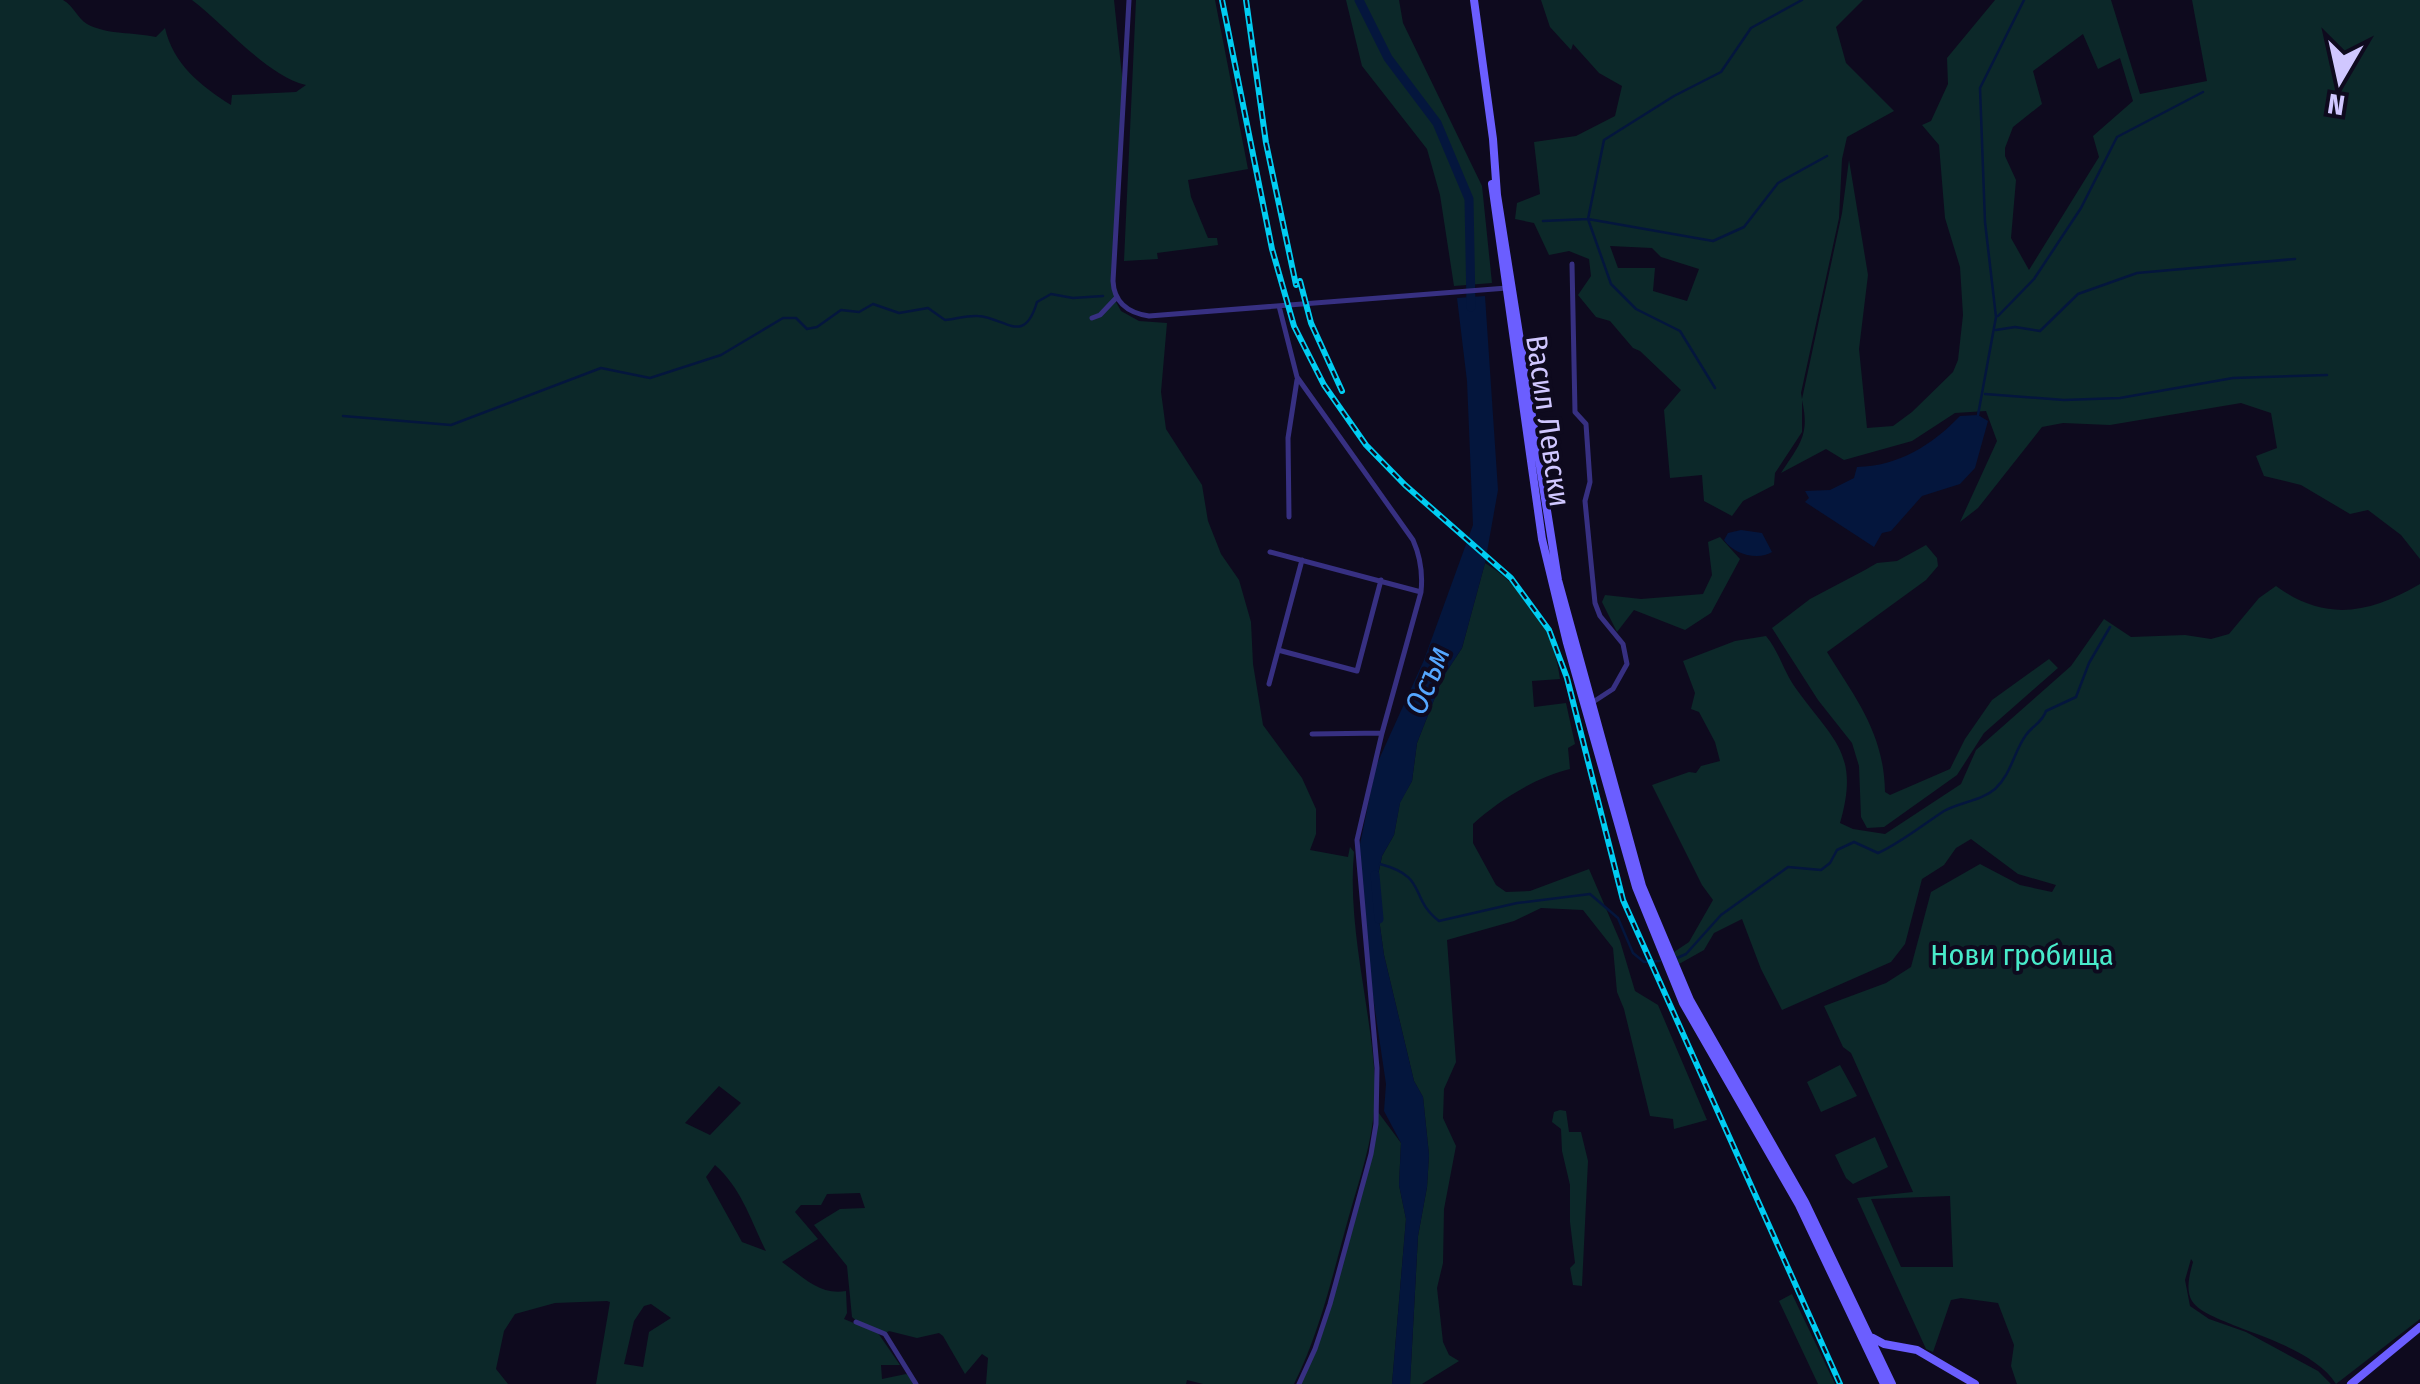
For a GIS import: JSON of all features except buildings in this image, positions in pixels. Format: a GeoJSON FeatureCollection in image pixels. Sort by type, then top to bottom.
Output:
{"type":"FeatureCollection","features":[{"type":"Feature","properties":{"kind":"main road","name":"Васил Левски"},"geometry":{"type":"LineString","coordinates":[[1474,0],[1493,139],[1492,195],[1550,538],[1587,705]]}},
{"type":"Feature","properties":{"kind":"main road"},"geometry":{"type":"LineString","coordinates":[[1587,705],[1625,832],[1667,950],[1714,1046],[1805,1202],[1869,1335],[1870,1346],[1892,1384]]}},
{"type":"Feature","properties":{"kind":"main road"},"geometry":{"type":"LineString","coordinates":[[1587,705],[1630,870],[1668,969],[1701,1038],[1799,1205],[1870,1346],[1884,1384]]}},
{"type":"Feature","properties":{"kind":"main road"},"geometry":{"type":"LineString","coordinates":[[2351,1384],[2420,1327]]}},
{"type":"Feature","properties":{"kind":"main road"},"geometry":{"type":"LineString","coordinates":[[1869,1335],[1880,1342],[1927,1355],[1975,1384]]}},
{"type":"Feature","properties":{"kind":"main road"},"geometry":{"type":"LineString","coordinates":[[1870,1346],[1896,1346]]}},
{"type":"Feature","properties":{"kind":"main road"},"geometry":{"type":"LineString","coordinates":[[1884,1366],[1887,1353],[1896,1346]]}},
{"type":"Feature","properties":{"kind":"street"},"geometry":{"type":"LineString","coordinates":[[1129,0],[1113,281],[1117,297],[1127,309],[1149,316],[1509,288]]}},
{"type":"Feature","properties":{"kind":"street"},"geometry":{"type":"LineString","coordinates":[[1572,264],[1575,412],[1586,424],[1590,482],[1585,501],[1592,578],[1600,616],[1623,644],[1627,664],[1613,689],[1587,705]]}},
{"type":"Feature","properties":{"kind":"street"},"geometry":{"type":"LineString","coordinates":[[1092,318],[1117,297]]}},
{"type":"Feature","properties":{"kind":"street"},"geometry":{"type":"LineString","coordinates":[[1279,306],[1297,377],[1413,540],[1420,556],[1421,592],[1357,840],[1377,1068],[1376,1124],[1330,1304],[1298,1384]]}},
{"type":"Feature","properties":{"kind":"street"},"geometry":{"type":"LineString","coordinates":[[1289,517],[1288,438],[1297,377]]}},
{"type":"Feature","properties":{"kind":"street"},"geometry":{"type":"LineString","coordinates":[[1270,552],[1421,592]]}},
{"type":"Feature","properties":{"kind":"street"},"geometry":{"type":"LineString","coordinates":[[1269,684],[1302,560]]}},
{"type":"Feature","properties":{"kind":"street"},"geometry":{"type":"LineString","coordinates":[[1278,650],[1357,671],[1381,580]]}},
{"type":"Feature","properties":{"kind":"street"},"geometry":{"type":"LineString","coordinates":[[1312,734],[1382,733]]}},
{"type":"Feature","properties":{"kind":"street"},"geometry":{"type":"LineString","coordinates":[[856,1322],[885,1334],[916,1384]]}},
{"type":"Feature","properties":{"kind":"green space"},"geometry":{"type":"Polygon","coordinates":[[[0,0],[63,0],[87,24],[112,32],[156,37],[165,28],[181,63],[231,105],[232,95],[296,92],[306,85],[261,61],[192,0],[1114,0],[1123,85],[1113,266],[1115,300],[1121,311],[1139,321],[1167,323],[1161,392],[1166,429],[1202,485],[1208,521],[1221,554],[1239,580],[1251,622],[1263,725],[1302,778],[1316,809],[1316,834],[1310,850],[1348,857],[1350,847],[1354,852],[1354,909],[1373,1053],[1374,1112],[1366,1157],[1328,1294],[1294,1384],[1203,1384],[1187,1380],[1186,1384],[986,1384],[988,1358],[982,1354],[965,1374],[939,1333],[917,1338],[889,1331],[884,1334],[862,1326],[852,1317],[847,1266],[814,1225],[840,1209],[865,1208],[860,1193],[827,1194],[821,1205],[801,1205],[795,1212],[818,1239],[782,1262],[820,1288],[846,1291],[844,1319],[878,1333],[900,1365],[881,1365],[882,1379],[906,1374],[913,1384],[596,1384],[610,1302],[607,1301],[555,1303],[515,1314],[504,1331],[496,1369],[508,1384],[0,1384],[0,0]],[[719,1086],[685,1123],[710,1135],[741,1103],[719,1086]],[[715,1165],[706,1177],[742,1242],[766,1251],[745,1205],[724,1174],[715,1165]],[[651,1304],[644,1306],[634,1321],[624,1364],[643,1367],[649,1332],[671,1318],[651,1304]]]}},
{"type":"Feature","properties":{"kind":"green space"},"geometry":{"type":"Polygon","coordinates":[[[1136,0],[1215,0],[1248,169],[1188,180],[1208,238],[1217,238],[1218,245],[1157,253],[1158,259],[1124,261],[1136,0]]]}},
{"type":"Feature","properties":{"kind":"green space"},"geometry":{"type":"Polygon","coordinates":[[[1346,0],[1399,0],[1403,23],[1482,186],[1492,283],[1454,286],[1440,195],[1427,149],[1362,66],[1346,0]]]}},
{"type":"Feature","properties":{"kind":"green space"},"geometry":{"type":"Polygon","coordinates":[[[1541,0],[1863,0],[1836,27],[1846,63],[1894,111],[1847,137],[1839,218],[1801,393],[1802,399],[1842,213],[1849,160],[1868,275],[1859,349],[1867,428],[1893,426],[1912,412],[1953,372],[1958,360],[1963,315],[1960,267],[1945,218],[1939,145],[1922,125],[1931,121],[1948,84],[1947,58],[1995,0],[2111,0],[2140,94],[2207,81],[2192,0],[2420,0],[2420,559],[2401,535],[2368,510],[2350,514],[2301,485],[2264,476],[2256,456],[2277,448],[2271,413],[2241,403],[2110,425],[2063,423],[2042,427],[1978,508],[1960,522],[1997,441],[1986,411],[1955,413],[1912,441],[1844,460],[1826,449],[1781,473],[1802,439],[1805,422],[1802,400],[1802,432],[1775,473],[1774,485],[1743,501],[1732,516],[1704,501],[1702,475],[1670,478],[1664,410],[1681,390],[1633,348],[1610,321],[1596,317],[1578,295],[1591,276],[1589,259],[1569,251],[1549,255],[1534,223],[1515,219],[1517,203],[1540,194],[1534,142],[1576,136],[1615,116],[1622,86],[1599,73],[1573,44],[1571,50],[1550,27],[1541,0]],[[2083,34],[2033,71],[2042,104],[2013,127],[2005,148],[2016,180],[2011,238],[2029,270],[2099,157],[2093,136],[2133,101],[2120,58],[2098,69],[2083,34]],[[1610,246],[1618,268],[1655,268],[1653,291],[1687,301],[1699,269],[1661,257],[1652,248],[1610,246]]]}},
{"type":"Feature","properties":{"kind":"green space"},"geometry":{"type":"Polygon","coordinates":[[[1720,537],[1740,559],[1711,613],[1685,630],[1634,610],[1617,632],[1602,602],[1605,595],[1641,599],[1703,594],[1712,575],[1708,542],[1720,537]]]}},
{"type":"Feature","properties":{"kind":"green space"},"geometry":{"type":"Polygon","coordinates":[[[1926,545],[1937,558],[1938,566],[1926,580],[1827,652],[1874,734],[1885,792],[1890,795],[1950,769],[1992,700],[2049,659],[2058,668],[1984,733],[1957,775],[1884,827],[1867,828],[1861,817],[1859,766],[1852,743],[1818,700],[1772,628],[1810,599],[1877,563],[1897,561],[1926,545]]]}},
{"type":"Feature","properties":{"kind":"green space"},"geometry":{"type":"Polygon","coordinates":[[[1485,563],[1525,598],[1545,628],[1560,679],[1532,681],[1534,707],[1566,703],[1575,744],[1568,748],[1570,769],[1531,784],[1494,807],[1473,824],[1473,843],[1496,885],[1506,892],[1530,891],[1589,869],[1620,941],[1635,991],[1658,1005],[1707,1120],[1674,1129],[1673,1119],[1650,1116],[1617,992],[1613,948],[1583,910],[1541,908],[1514,921],[1447,940],[1456,1062],[1444,1089],[1443,1118],[1456,1146],[1444,1209],[1443,1263],[1437,1288],[1443,1342],[1449,1355],[1459,1361],[1422,1384],[1410,1384],[1418,1236],[1429,1155],[1423,1097],[1414,1081],[1384,955],[1375,890],[1382,856],[1394,835],[1400,802],[1412,781],[1417,743],[1443,677],[1462,648],[1485,563]]]}},
{"type":"Feature","properties":{"kind":"green space","name":"Нови гробища"},"geometry":{"type":"Polygon","coordinates":[[[2420,584],[2420,1319],[2336,1384],[2304,1355],[2196,1305],[2189,1292],[2191,1259],[2185,1280],[2190,1306],[2318,1371],[2331,1384],[2017,1384],[2011,1366],[2014,1345],[1998,1303],[1961,1298],[1951,1300],[1933,1352],[1926,1349],[1857,1198],[1913,1192],[1851,1053],[1843,1047],[1824,1006],[1886,983],[1911,967],[1931,892],[1980,864],[2020,885],[2052,892],[2056,885],[2018,874],[1971,839],[1956,848],[1944,865],[1922,879],[1905,944],[1891,962],[1782,1010],[1742,919],[1714,933],[1704,950],[1679,964],[1674,952],[1689,942],[1713,900],[1652,785],[1696,773],[1701,766],[1720,761],[1699,712],[1691,709],[1695,693],[1683,661],[1735,641],[1766,636],[1840,750],[1847,780],[1840,823],[1885,834],[1961,784],[1976,750],[2071,666],[2104,619],[2131,637],[2185,635],[2211,639],[2229,634],[2259,598],[2276,586],[2312,605],[2330,609],[2365,607],[2420,584]],[[1950,1196],[1871,1199],[1901,1267],[1953,1267],[1950,1196]]]}},
{"type":"Feature","properties":{"kind":"green space"},"geometry":{"type":"Polygon","coordinates":[[[1840,1065],[1857,1096],[1821,1112],[1807,1082],[1840,1065]]]}},
{"type":"Feature","properties":{"kind":"green space"},"geometry":{"type":"Polygon","coordinates":[[[1566,1111],[1569,1132],[1581,1132],[1588,1161],[1582,1286],[1573,1285],[1570,1268],[1575,1263],[1570,1185],[1561,1129],[1552,1122],[1554,1112],[1566,1111]]]}},
{"type":"Feature","properties":{"kind":"green space"},"geometry":{"type":"Polygon","coordinates":[[[1378,1112],[1401,1143],[1399,1185],[1406,1219],[1392,1384],[1299,1384],[1316,1348],[1373,1149],[1378,1112]]]}},
{"type":"Feature","properties":{"kind":"green space"},"geometry":{"type":"Polygon","coordinates":[[[1875,1137],[1888,1167],[1853,1184],[1835,1155],[1875,1137]]]}},
{"type":"Feature","properties":{"kind":"green space"},"geometry":{"type":"Polygon","coordinates":[[[1792,1294],[1835,1384],[1818,1384],[1779,1301],[1792,1294]]]}},
{"type":"Feature","properties":{"kind":"water"},"geometry":{"type":"Polygon","coordinates":[[[1485,296],[1498,490],[1485,563],[1462,648],[1443,677],[1417,743],[1412,781],[1400,803],[1394,835],[1382,856],[1375,890],[1384,955],[1414,1081],[1423,1097],[1429,1155],[1418,1236],[1410,1384],[1392,1384],[1406,1219],[1399,1185],[1401,1143],[1384,1111],[1386,1084],[1372,990],[1359,849],[1376,766],[1424,660],[1473,525],[1467,381],[1457,298],[1485,296]]]}},
{"type":"Feature","properties":{"kind":"water"},"geometry":{"type":"Polygon","coordinates":[[[1978,415],[1988,421],[1975,468],[1960,484],[1922,496],[1891,531],[1882,533],[1874,547],[1805,502],[1809,498],[1805,491],[1830,490],[1854,478],[1857,467],[1901,458],[1926,445],[1960,416],[1978,415]]]}},
{"type":"Feature","properties":{"kind":"water"},"geometry":{"type":"Polygon","coordinates":[[[1728,533],[1762,533],[1772,552],[1753,556],[1733,549],[1724,540],[1728,533]]]}},
{"type":"Feature","properties":{"kind":"waterway","name":"Осъм"},"geometry":{"type":"LineString","coordinates":[[1359,0],[1388,58],[1437,123],[1469,199],[1471,307]]}},
{"type":"Feature","properties":{"kind":"waterway"},"geometry":{"type":"LineString","coordinates":[[1543,221],[1588,219],[1604,140],[1721,72],[1751,28],[1802,0]]}},
{"type":"Feature","properties":{"kind":"waterway"},"geometry":{"type":"LineString","coordinates":[[1978,415],[1996,317],[1985,222],[1980,88],[2024,0]]}},
{"type":"Feature","properties":{"kind":"waterway"},"geometry":{"type":"LineString","coordinates":[[1998,316],[2034,279],[2081,208],[2117,137],[2203,92]]}},
{"type":"Feature","properties":{"kind":"waterway"},"geometry":{"type":"LineString","coordinates":[[1715,388],[1680,331],[1636,309],[1611,284],[1588,219],[1713,241],[1744,227],[1778,183],[1827,156]]}},
{"type":"Feature","properties":{"kind":"waterway"},"geometry":{"type":"LineString","coordinates":[[1996,330],[2015,327],[2040,331],[2078,294],[2137,273],[2295,259]]}},
{"type":"Feature","properties":{"kind":"waterway"},"geometry":{"type":"LineString","coordinates":[[343,416],[451,425],[601,368],[650,378],[721,355],[783,318],[796,318],[807,329],[817,327],[841,310],[859,312],[873,304],[899,313],[928,308],[945,320],[978,316],[1020,326],[1032,315],[1037,302],[1051,294],[1073,298],[1103,296]]}},
{"type":"Feature","properties":{"kind":"waterway"},"geometry":{"type":"LineString","coordinates":[[1985,394],[2064,400],[2120,398],[2233,378],[2327,375]]}},
{"type":"Feature","properties":{"kind":"waterway"},"geometry":{"type":"LineString","coordinates":[[1677,958],[1686,954],[1721,915],[1788,867],[1821,870],[1837,850],[1854,842],[1878,853],[1944,811],[1995,789],[2026,735],[2046,711],[2076,697],[2089,663],[2110,627]]}},
{"type":"Feature","properties":{"kind":"waterway"},"geometry":{"type":"LineString","coordinates":[[1380,864],[1406,875],[1439,921],[1517,903],[1590,894],[1618,918],[1633,953],[1644,962],[1660,961]]}},
{"type":"Feature","properties":{"kind":"waterway","name":"Осъм"},"geometry":{"type":"LineString","coordinates":[[1375,875],[1379,919]]}},
{"type":"Feature","properties":{"kind":"railway"},"geometry":{"type":"LineString","coordinates":[[1222,0],[1272,249],[1294,326],[1324,385],[1366,445],[1405,485],[1511,578],[1549,630],[1567,678],[1623,900],[1840,1384]]}},
{"type":"Feature","properties":{"kind":"railway"},"geometry":{"type":"LineString","coordinates":[[1246,0],[1266,143],[1296,285]]}},
{"type":"Feature","properties":{"kind":"railway"},"geometry":{"type":"LineString","coordinates":[[1300,281],[1311,323],[1342,391]]}}]}
